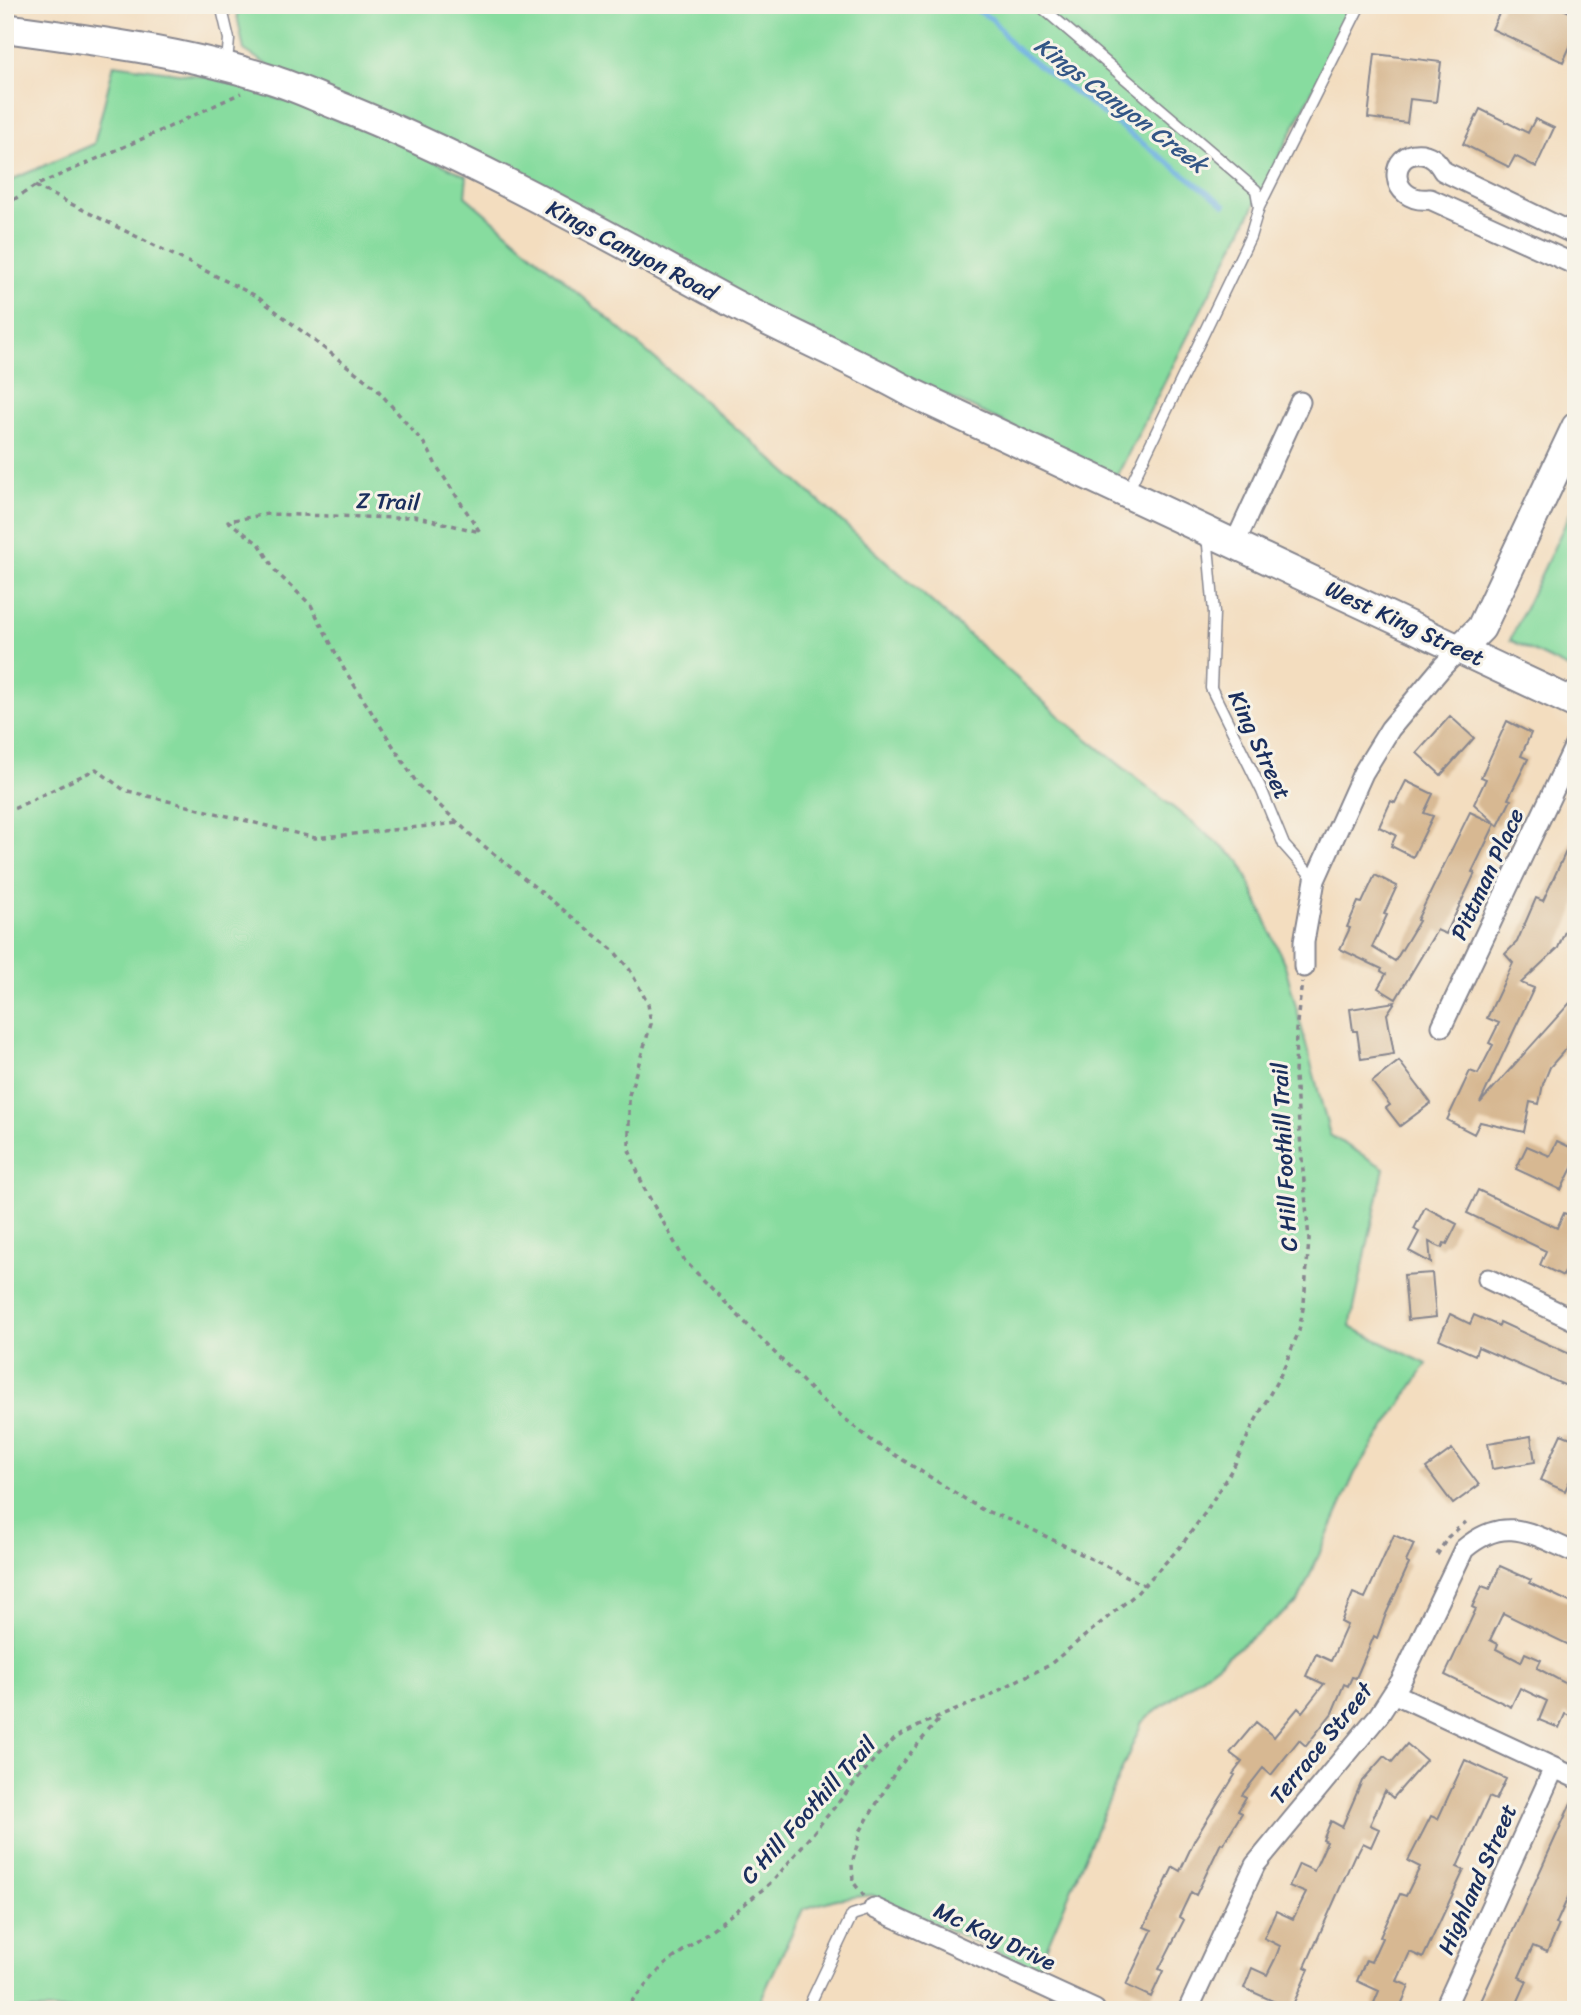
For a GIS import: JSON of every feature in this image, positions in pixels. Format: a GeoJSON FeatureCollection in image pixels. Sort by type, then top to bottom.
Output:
{"type":"FeatureCollection","features":[{"type":"Feature","properties":{"kind":"street","name":"Kings Canyon Road"},"geometry":{"type":"LineString","coordinates":[[5,27],[121,45],[227,67],[272,79],[385,124],[610,237],[771,324],[1126,495],[1235,543]]}},
{"type":"Feature","properties":{"kind":"street"},"geometry":{"type":"LineString","coordinates":[[1576,235],[1443,171],[1438,161],[1428,155],[1408,156],[1397,171],[1399,187],[1411,197],[1430,199],[1576,265]]}},
{"type":"Feature","properties":{"kind":"street"},"geometry":{"type":"LineString","coordinates":[[1235,543],[1300,402]]}},
{"type":"Feature","properties":{"kind":"street"},"geometry":{"type":"LineString","coordinates":[[1304,967],[1304,942],[1315,880],[1363,773],[1390,729],[1440,669],[1481,628],[1576,427]]}},
{"type":"Feature","properties":{"kind":"street","name":"West King Street"},"geometry":{"type":"LineString","coordinates":[[1235,543],[1576,704]]}},
{"type":"Feature","properties":{"kind":"street","name":"Pittman Place"},"geometry":{"type":"LineString","coordinates":[[1442,1026],[1576,743]]}},
{"type":"Feature","properties":{"kind":"street"},"geometry":{"type":"LineString","coordinates":[[1488,1279],[1576,1321]]}},
{"type":"Feature","properties":{"kind":"street","name":"Terrace Street"},"geometry":{"type":"LineString","coordinates":[[1188,2010],[1255,1864],[1379,1715],[1401,1681],[1464,1549],[1477,1537],[1510,1528],[1525,1531],[1576,1553]]}},
{"type":"Feature","properties":{"kind":"street"},"geometry":{"type":"LineString","coordinates":[[1393,1692],[1576,1778]]}},
{"type":"Feature","properties":{"kind":"street","name":"Highland Street"},"geometry":{"type":"LineString","coordinates":[[1444,2010],[1554,1768]]}},
{"type":"Feature","properties":{"kind":"street","name":"Mc Kay Drive"},"geometry":{"type":"LineString","coordinates":[[874,1908],[1095,2010]]}},
{"type":"Feature","properties":{"kind":"lane"},"geometry":{"type":"LineString","coordinates":[[222,5],[229,39],[227,67]]}},
{"type":"Feature","properties":{"kind":"lane"},"geometry":{"type":"LineString","coordinates":[[1039,5],[1255,190],[1258,207]]}},
{"type":"Feature","properties":{"kind":"lane"},"geometry":{"type":"LineString","coordinates":[[1126,495],[1250,237],[1258,207],[1360,5]]}},
{"type":"Feature","properties":{"kind":"lane","name":"King Street"},"geometry":{"type":"LineString","coordinates":[[1206,530],[1214,613],[1211,688],[1262,791],[1284,845],[1315,880]]}},
{"type":"Feature","properties":{"kind":"lane"},"geometry":{"type":"LineString","coordinates":[[807,2010],[852,1915],[874,1908]]}},
{"type":"Feature","properties":{"kind":"path"},"geometry":{"type":"LineString","coordinates":[[5,205],[35,186],[272,79]]}},
{"type":"Feature","properties":{"kind":"path","name":"Z Trail"},"geometry":{"type":"LineString","coordinates":[[35,186],[256,296],[376,388],[428,447],[436,465],[480,532],[414,516],[396,518],[268,514],[228,521],[260,545],[276,572],[311,605],[344,669],[418,785],[458,823]]}},
{"type":"Feature","properties":{"kind":"path"},"geometry":{"type":"LineString","coordinates":[[5,813],[96,769],[124,790],[315,838],[458,823],[613,950],[630,970],[648,1004],[650,1024],[629,1095],[629,1150],[644,1188],[685,1261],[817,1396],[871,1440],[981,1509],[1027,1527],[1144,1585]]}},
{"type":"Feature","properties":{"kind":"path","name":"C Hill Foothill Trail"},"geometry":{"type":"LineString","coordinates":[[624,2010],[663,1966],[774,1880],[877,1756],[897,1737],[1048,1666],[1099,1626],[1144,1585],[1180,1547],[1205,1513],[1234,1466],[1282,1372],[1299,1331],[1309,1240],[1295,1077],[1296,1030],[1304,967]]}},
{"type":"Feature","properties":{"kind":"path"},"geometry":{"type":"LineString","coordinates":[[874,1908],[853,1882],[852,1864],[861,1830],[897,1769],[941,1716]]}},
{"type":"Feature","properties":{"kind":"green space"},"geometry":{"type":"Polygon","coordinates":[[[235,5],[1356,5],[1117,476],[319,98],[244,50],[235,5]]]}},
{"type":"Feature","properties":{"kind":"green space"},"geometry":{"type":"Polygon","coordinates":[[[114,64],[213,78],[293,103],[385,137],[467,176],[465,196],[765,453],[1065,721],[1240,861],[1285,965],[1330,1135],[1384,1168],[1350,1327],[1427,1364],[1355,1473],[1298,1602],[1142,1722],[1037,1970],[872,1895],[836,1899],[803,1909],[756,2010],[5,2010],[5,186],[18,177],[94,144],[114,64]]]}},
{"type":"Feature","properties":{"kind":"green space"},"geometry":{"type":"Polygon","coordinates":[[[1576,501],[1576,672],[1510,640],[1576,501]]]}},
{"type":"Feature","properties":{"kind":"building"},"geometry":{"type":"Polygon","coordinates":[[[1503,5],[1555,5],[1576,15],[1576,34],[1563,62],[1492,29],[1503,5]]]}},
{"type":"Feature","properties":{"kind":"building"},"geometry":{"type":"Polygon","coordinates":[[[1375,54],[1441,62],[1436,102],[1410,99],[1407,123],[1368,118],[1375,54]]]}},
{"type":"Feature","properties":{"kind":"building"},"geometry":{"type":"Polygon","coordinates":[[[1480,109],[1528,133],[1535,119],[1554,128],[1536,167],[1515,156],[1509,167],[1463,144],[1480,109]]]}},
{"type":"Feature","properties":{"kind":"building"},"geometry":{"type":"Polygon","coordinates":[[[1450,716],[1474,738],[1441,775],[1417,753],[1450,716]]]}},
{"type":"Feature","properties":{"kind":"building"},"geometry":{"type":"Polygon","coordinates":[[[1507,721],[1531,733],[1521,756],[1528,759],[1498,826],[1474,804],[1486,779],[1481,777],[1507,721]]]}},
{"type":"Feature","properties":{"kind":"building"},"geometry":{"type":"Polygon","coordinates":[[[1406,781],[1433,794],[1424,813],[1433,816],[1413,857],[1391,846],[1396,835],[1379,827],[1391,801],[1395,803],[1406,781]]]}},
{"type":"Feature","properties":{"kind":"building"},"geometry":{"type":"Polygon","coordinates":[[[1470,812],[1495,824],[1446,934],[1437,930],[1396,999],[1378,988],[1386,974],[1382,969],[1340,949],[1350,928],[1347,927],[1358,902],[1362,903],[1375,875],[1397,886],[1372,947],[1395,961],[1419,921],[1417,920],[1470,812]]]}},
{"type":"Feature","properties":{"kind":"building"},"geometry":{"type":"Polygon","coordinates":[[[1576,830],[1576,903],[1572,915],[1558,948],[1521,983],[1534,988],[1480,1103],[1576,996],[1576,1037],[1550,1067],[1539,1104],[1530,1102],[1524,1132],[1480,1122],[1474,1134],[1447,1120],[1470,1071],[1478,1074],[1493,1045],[1489,1043],[1499,1023],[1487,1018],[1513,963],[1505,954],[1517,942],[1536,898],[1543,901],[1576,830]]]}},
{"type":"Feature","properties":{"kind":"building"},"geometry":{"type":"Polygon","coordinates":[[[1395,1002],[1387,1014],[1394,1054],[1361,1059],[1357,1031],[1353,1031],[1350,1009],[1395,1002]]]}},
{"type":"Feature","properties":{"kind":"building"},"geometry":{"type":"Polygon","coordinates":[[[1399,1061],[1431,1103],[1400,1126],[1386,1108],[1390,1105],[1372,1082],[1399,1061]]]}},
{"type":"Feature","properties":{"kind":"building"},"geometry":{"type":"Polygon","coordinates":[[[1557,1141],[1576,1150],[1576,1160],[1561,1190],[1516,1169],[1527,1146],[1550,1156],[1557,1141]]]}},
{"type":"Feature","properties":{"kind":"building"},"geometry":{"type":"Polygon","coordinates":[[[1478,1190],[1557,1228],[1564,1213],[1576,1218],[1576,1278],[1565,1272],[1563,1276],[1540,1265],[1546,1251],[1467,1213],[1478,1190]]]}},
{"type":"Feature","properties":{"kind":"building"},"geometry":{"type":"Polygon","coordinates":[[[1425,1207],[1457,1224],[1447,1244],[1444,1243],[1442,1248],[1429,1242],[1431,1263],[1409,1251],[1419,1232],[1414,1229],[1425,1207]]]}},
{"type":"Feature","properties":{"kind":"building"},"geometry":{"type":"Polygon","coordinates":[[[1432,1273],[1436,1317],[1408,1320],[1404,1275],[1432,1273]]]}},
{"type":"Feature","properties":{"kind":"building"},"geometry":{"type":"Polygon","coordinates":[[[1450,1314],[1470,1324],[1474,1315],[1499,1326],[1500,1322],[1576,1357],[1576,1377],[1571,1388],[1478,1347],[1475,1355],[1439,1339],[1450,1314]]]}},
{"type":"Feature","properties":{"kind":"building"},"geometry":{"type":"Polygon","coordinates":[[[1561,1434],[1576,1440],[1576,1467],[1565,1491],[1540,1480],[1561,1434]]]}},
{"type":"Feature","properties":{"kind":"building"},"geometry":{"type":"Polygon","coordinates":[[[1531,1436],[1535,1462],[1492,1469],[1488,1443],[1531,1436]]]}},
{"type":"Feature","properties":{"kind":"building"},"geometry":{"type":"Polygon","coordinates":[[[1452,1449],[1479,1485],[1453,1504],[1426,1468],[1452,1449]]]}},
{"type":"Feature","properties":{"kind":"building"},"geometry":{"type":"Polygon","coordinates":[[[1394,1535],[1414,1544],[1406,1562],[1409,1564],[1377,1638],[1374,1636],[1356,1678],[1352,1677],[1348,1686],[1344,1684],[1332,1713],[1306,1746],[1299,1740],[1271,1775],[1263,1768],[1242,1795],[1246,1797],[1238,1811],[1242,1813],[1223,1844],[1221,1843],[1196,1895],[1191,1892],[1179,1917],[1184,1920],[1159,1969],[1163,1971],[1151,1997],[1126,1985],[1152,1930],[1144,1927],[1173,1867],[1180,1871],[1195,1839],[1242,1762],[1230,1753],[1256,1722],[1274,1737],[1298,1708],[1302,1712],[1324,1684],[1306,1676],[1316,1654],[1331,1661],[1347,1625],[1341,1622],[1353,1593],[1365,1598],[1394,1535]]]}},
{"type":"Feature","properties":{"kind":"building"},"geometry":{"type":"Polygon","coordinates":[[[1500,1566],[1576,1605],[1576,1646],[1503,1613],[1490,1640],[1498,1644],[1496,1649],[1521,1662],[1525,1653],[1541,1660],[1537,1668],[1576,1689],[1576,1718],[1565,1714],[1559,1728],[1539,1720],[1547,1701],[1520,1688],[1511,1707],[1445,1675],[1476,1609],[1472,1607],[1482,1586],[1490,1589],[1500,1566]]]}},
{"type":"Feature","properties":{"kind":"building"},"geometry":{"type":"Polygon","coordinates":[[[1407,1744],[1426,1760],[1393,1798],[1385,1791],[1370,1825],[1379,1829],[1371,1847],[1363,1843],[1357,1855],[1355,1854],[1305,1967],[1309,1969],[1291,2009],[1244,1988],[1252,1968],[1267,1975],[1275,1959],[1280,1946],[1264,1938],[1276,1911],[1293,1919],[1306,1893],[1289,1886],[1299,1864],[1314,1871],[1327,1842],[1323,1840],[1331,1821],[1342,1827],[1362,1781],[1384,1756],[1392,1762],[1407,1744]]]}},
{"type":"Feature","properties":{"kind":"building"},"geometry":{"type":"Polygon","coordinates":[[[1465,1760],[1506,1779],[1496,1800],[1489,1797],[1457,1867],[1464,1870],[1423,1958],[1410,1952],[1397,1981],[1409,1986],[1399,2010],[1371,2010],[1379,1991],[1357,1981],[1366,1960],[1371,1962],[1400,1894],[1406,1896],[1420,1867],[1408,1861],[1431,1816],[1438,1819],[1465,1760]]]}},
{"type":"Feature","properties":{"kind":"building"},"geometry":{"type":"Polygon","coordinates":[[[1576,1792],[1576,1898],[1569,1895],[1547,1952],[1533,1946],[1519,1977],[1527,1981],[1514,2010],[1477,2010],[1576,1792]]]}},
{"type":"Feature","properties":{"kind":"waterway","name":"Kings Canyon Creek"},"geometry":{"type":"LineString","coordinates":[[967,5],[992,19],[1014,47],[1225,205]]}}]}
